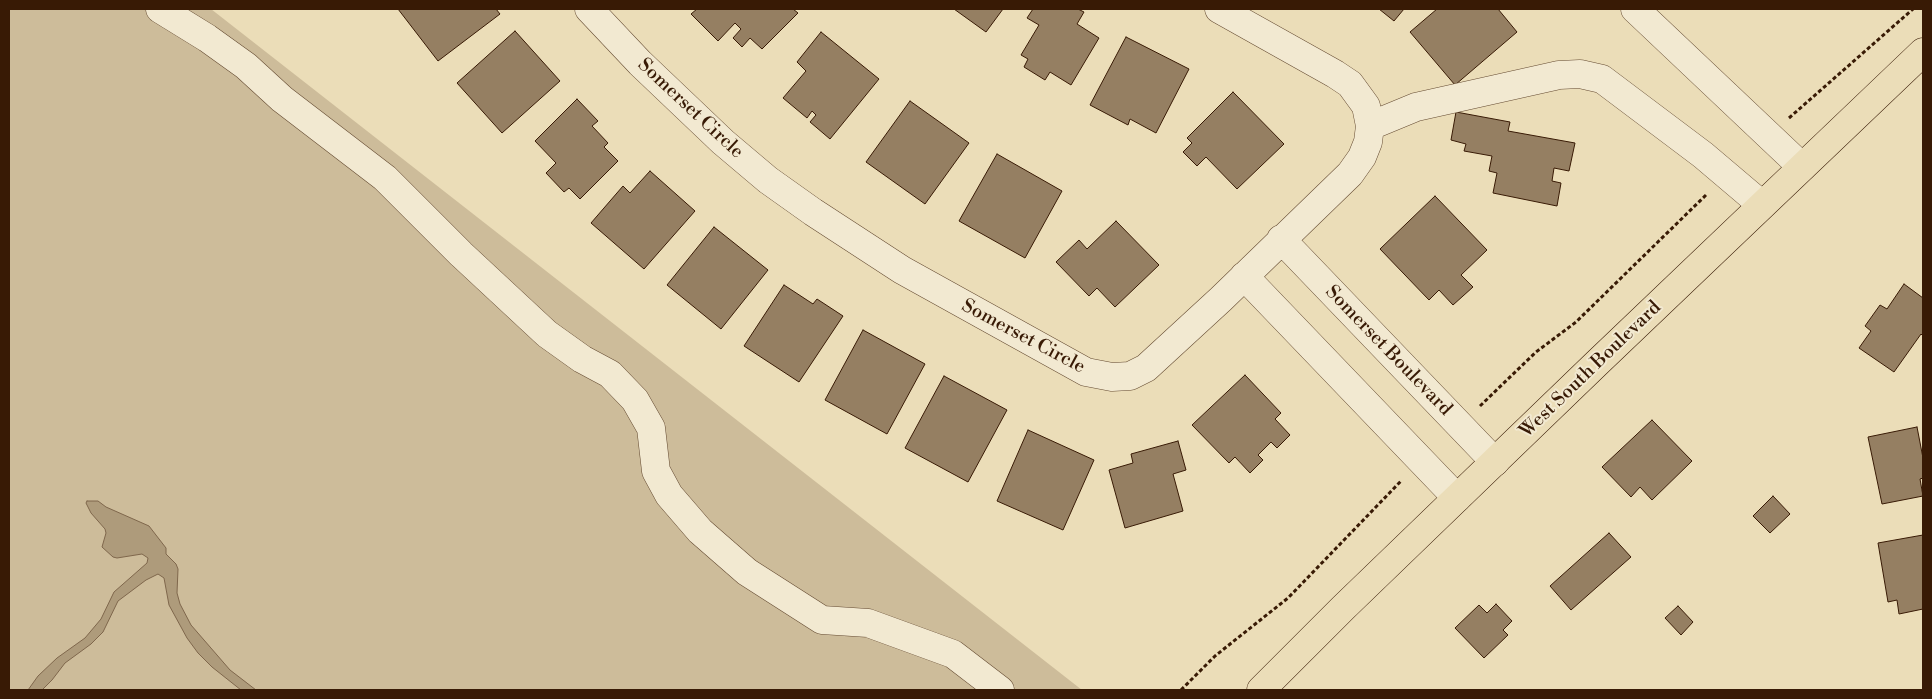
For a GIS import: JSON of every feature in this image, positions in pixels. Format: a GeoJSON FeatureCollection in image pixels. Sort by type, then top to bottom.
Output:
{"type":"FeatureCollection","features":[{"type":"Feature","properties":{"kind":"main road","name":"West South Boulevard"},"geometry":{"type":"LineString","coordinates":[[1261,690],[1457,498],[1923,52]]}},
{"type":"Feature","properties":{"kind":"street"},"geometry":{"type":"LineString","coordinates":[[160,9],[200,33],[246,66],[282,99],[385,178],[461,254],[547,334],[582,359],[610,374],[635,400],[651,428],[656,471],[669,495],[700,531],[747,572],[822,620],[868,624],[953,654],[1000,690]]}},
{"type":"Feature","properties":{"kind":"street","name":"Somerset Circle"},"geometry":{"type":"LineString","coordinates":[[589,9],[653,76],[723,142],[768,180],[862,246],[902,270],[1086,372],[1112,377],[1130,376],[1146,368],[1350,174],[1362,157],[1368,142],[1370,126],[1366,106],[1350,84],[1219,9]]}},
{"type":"Feature","properties":{"kind":"street"},"geometry":{"type":"LineString","coordinates":[[1636,9],[1802,166]]}},
{"type":"Feature","properties":{"kind":"street"},"geometry":{"type":"LineString","coordinates":[[1370,126],[1416,107],[1559,75],[1580,74],[1602,79],[1727,174],[1762,205]]}},
{"type":"Feature","properties":{"kind":"street","name":"Somerset Boulevard"},"geometry":{"type":"LineString","coordinates":[[1281,239],[1495,462]]}},
{"type":"Feature","properties":{"kind":"street"},"geometry":{"type":"LineString","coordinates":[[1244,276],[1457,498]]}},
{"type":"Feature","properties":{"kind":"path"},"geometry":{"type":"LineString","coordinates":[[1771,135],[1913,9]]}},
{"type":"Feature","properties":{"kind":"path"},"geometry":{"type":"LineString","coordinates":[[1482,404],[1536,352],[1576,322],[1727,174]]}},
{"type":"Feature","properties":{"kind":"path"},"geometry":{"type":"LineString","coordinates":[[1181,690],[1215,656],[1288,598],[1401,482]]}},
{"type":"Feature","properties":{"kind":"shaded area"},"geometry":{"type":"Polygon","coordinates":[[[9,9],[211,9],[1082,690],[9,690],[9,9]]]}},
{"type":"Feature","properties":{"kind":"shaded area"},"geometry":{"type":"Polygon","coordinates":[[[87,501],[98,501],[106,507],[149,526],[166,548],[166,554],[176,564],[178,569],[177,593],[180,604],[191,625],[230,670],[256,690],[241,690],[198,653],[187,638],[169,605],[164,578],[158,574],[146,580],[118,601],[103,632],[91,644],[65,663],[42,690],[28,690],[38,676],[57,658],[85,638],[101,619],[114,592],[147,563],[148,558],[142,554],[117,558],[113,557],[102,547],[106,533],[105,529],[91,513],[86,503],[87,501]]]}},
{"type":"Feature","properties":{"kind":"building"},"geometry":{"type":"Polygon","coordinates":[[[398,9],[496,9],[500,14],[438,61],[398,9]]]}},
{"type":"Feature","properties":{"kind":"building"},"geometry":{"type":"Polygon","coordinates":[[[697,9],[793,9],[798,13],[762,49],[750,38],[742,47],[733,38],[741,29],[735,23],[718,41],[691,14],[697,9]]]}},
{"type":"Feature","properties":{"kind":"building"},"geometry":{"type":"Polygon","coordinates":[[[954,9],[1003,9],[986,32],[954,9]]]}},
{"type":"Feature","properties":{"kind":"building"},"geometry":{"type":"Polygon","coordinates":[[[1033,9],[1078,9],[1084,12],[1077,24],[1099,38],[1071,85],[1050,72],[1045,80],[1024,67],[1028,59],[1021,55],[1039,25],[1027,18],[1033,9]]]}},
{"type":"Feature","properties":{"kind":"building"},"geometry":{"type":"Polygon","coordinates":[[[1379,9],[1404,9],[1394,21],[1379,9]]]}},
{"type":"Feature","properties":{"kind":"building"},"geometry":{"type":"Polygon","coordinates":[[[1437,9],[1498,9],[1517,32],[1455,85],[1410,32],[1437,9]]]}},
{"type":"Feature","properties":{"kind":"building"},"geometry":{"type":"Polygon","coordinates":[[[515,31],[560,81],[502,133],[457,83],[515,31]]]}},
{"type":"Feature","properties":{"kind":"building"},"geometry":{"type":"Polygon","coordinates":[[[821,32],[879,79],[830,139],[810,122],[816,115],[812,111],[807,118],[783,98],[806,71],[797,62],[821,32]]]}},
{"type":"Feature","properties":{"kind":"building"},"geometry":{"type":"Polygon","coordinates":[[[1126,37],[1189,69],[1156,133],[1130,119],[1128,125],[1090,105],[1126,37]]]}},
{"type":"Feature","properties":{"kind":"building"},"geometry":{"type":"Polygon","coordinates":[[[1233,92],[1284,144],[1237,189],[1206,157],[1197,166],[1183,152],[1192,143],[1187,138],[1233,92]]]}},
{"type":"Feature","properties":{"kind":"building"},"geometry":{"type":"Polygon","coordinates":[[[577,99],[598,121],[592,126],[608,143],[604,147],[618,161],[580,199],[569,188],[564,192],[546,173],[556,163],[535,141],[577,99]]]}},
{"type":"Feature","properties":{"kind":"building"},"geometry":{"type":"Polygon","coordinates":[[[910,101],[969,143],[925,204],[866,162],[910,101]]]}},
{"type":"Feature","properties":{"kind":"building"},"geometry":{"type":"Polygon","coordinates":[[[1456,112],[1510,122],[1508,131],[1575,143],[1569,171],[1554,168],[1552,181],[1561,183],[1557,206],[1493,193],[1497,173],[1489,171],[1492,156],[1464,151],[1466,144],[1451,140],[1456,112]]]}},
{"type":"Feature","properties":{"kind":"building"},"geometry":{"type":"Polygon","coordinates":[[[997,154],[1062,191],[1025,258],[959,221],[997,154]]]}},
{"type":"Feature","properties":{"kind":"building"},"geometry":{"type":"Polygon","coordinates":[[[650,171],[695,211],[644,269],[591,223],[623,186],[630,193],[650,171]]]}},
{"type":"Feature","properties":{"kind":"building"},"geometry":{"type":"Polygon","coordinates":[[[1435,196],[1487,250],[1461,275],[1473,287],[1453,305],[1439,290],[1429,300],[1380,249],[1435,196]]]}},
{"type":"Feature","properties":{"kind":"building"},"geometry":{"type":"Polygon","coordinates":[[[1116,221],[1159,265],[1115,307],[1097,288],[1089,296],[1056,262],[1079,240],[1087,249],[1116,221]]]}},
{"type":"Feature","properties":{"kind":"building"},"geometry":{"type":"Polygon","coordinates":[[[714,227],[768,270],[721,329],[667,285],[714,227]]]}},
{"type":"Feature","properties":{"kind":"building"},"geometry":{"type":"Polygon","coordinates":[[[1904,284],[1923,298],[1923,336],[1921,334],[1894,372],[1859,348],[1871,331],[1865,326],[1880,305],[1887,309],[1904,284]]]}},
{"type":"Feature","properties":{"kind":"building"},"geometry":{"type":"Polygon","coordinates":[[[784,285],[813,304],[817,299],[843,316],[799,382],[744,346],[784,285]]]}},
{"type":"Feature","properties":{"kind":"building"},"geometry":{"type":"Polygon","coordinates":[[[863,330],[925,364],[887,434],[825,400],[863,330]]]}},
{"type":"Feature","properties":{"kind":"building"},"geometry":{"type":"Polygon","coordinates":[[[1245,375],[1281,413],[1275,419],[1290,435],[1277,448],[1271,442],[1258,455],[1263,460],[1250,473],[1235,457],[1229,463],[1192,425],[1245,375]]]}},
{"type":"Feature","properties":{"kind":"building"},"geometry":{"type":"Polygon","coordinates":[[[944,376],[1007,410],[968,482],[905,448],[944,376]]]}},
{"type":"Feature","properties":{"kind":"building"},"geometry":{"type":"Polygon","coordinates":[[[1652,420],[1692,461],[1652,500],[1640,487],[1631,497],[1602,467],[1652,420]]]}},
{"type":"Feature","properties":{"kind":"building"},"geometry":{"type":"Polygon","coordinates":[[[1917,427],[1923,458],[1923,478],[1920,479],[1923,496],[1882,504],[1868,437],[1917,427]]]}},
{"type":"Feature","properties":{"kind":"building"},"geometry":{"type":"Polygon","coordinates":[[[1028,430],[1094,460],[1063,530],[997,501],[1028,430]]]}},
{"type":"Feature","properties":{"kind":"building"},"geometry":{"type":"Polygon","coordinates":[[[1178,441],[1186,470],[1173,474],[1183,511],[1125,528],[1109,470],[1133,463],[1131,454],[1178,441]]]}},
{"type":"Feature","properties":{"kind":"building"},"geometry":{"type":"Polygon","coordinates":[[[1773,496],[1790,514],[1770,533],[1753,516],[1773,496]]]}},
{"type":"Feature","properties":{"kind":"building"},"geometry":{"type":"Polygon","coordinates":[[[1609,533],[1631,557],[1571,610],[1550,586],[1609,533]]]}},
{"type":"Feature","properties":{"kind":"building"},"geometry":{"type":"Polygon","coordinates":[[[1923,535],[1923,609],[1899,614],[1897,600],[1888,602],[1878,543],[1923,535]]]}},
{"type":"Feature","properties":{"kind":"building"},"geometry":{"type":"Polygon","coordinates":[[[1496,604],[1512,621],[1503,630],[1508,635],[1484,658],[1455,628],[1479,605],[1487,613],[1496,604]]]}},
{"type":"Feature","properties":{"kind":"building"},"geometry":{"type":"Polygon","coordinates":[[[1678,606],[1693,622],[1681,635],[1665,618],[1678,606]]]}}]}
